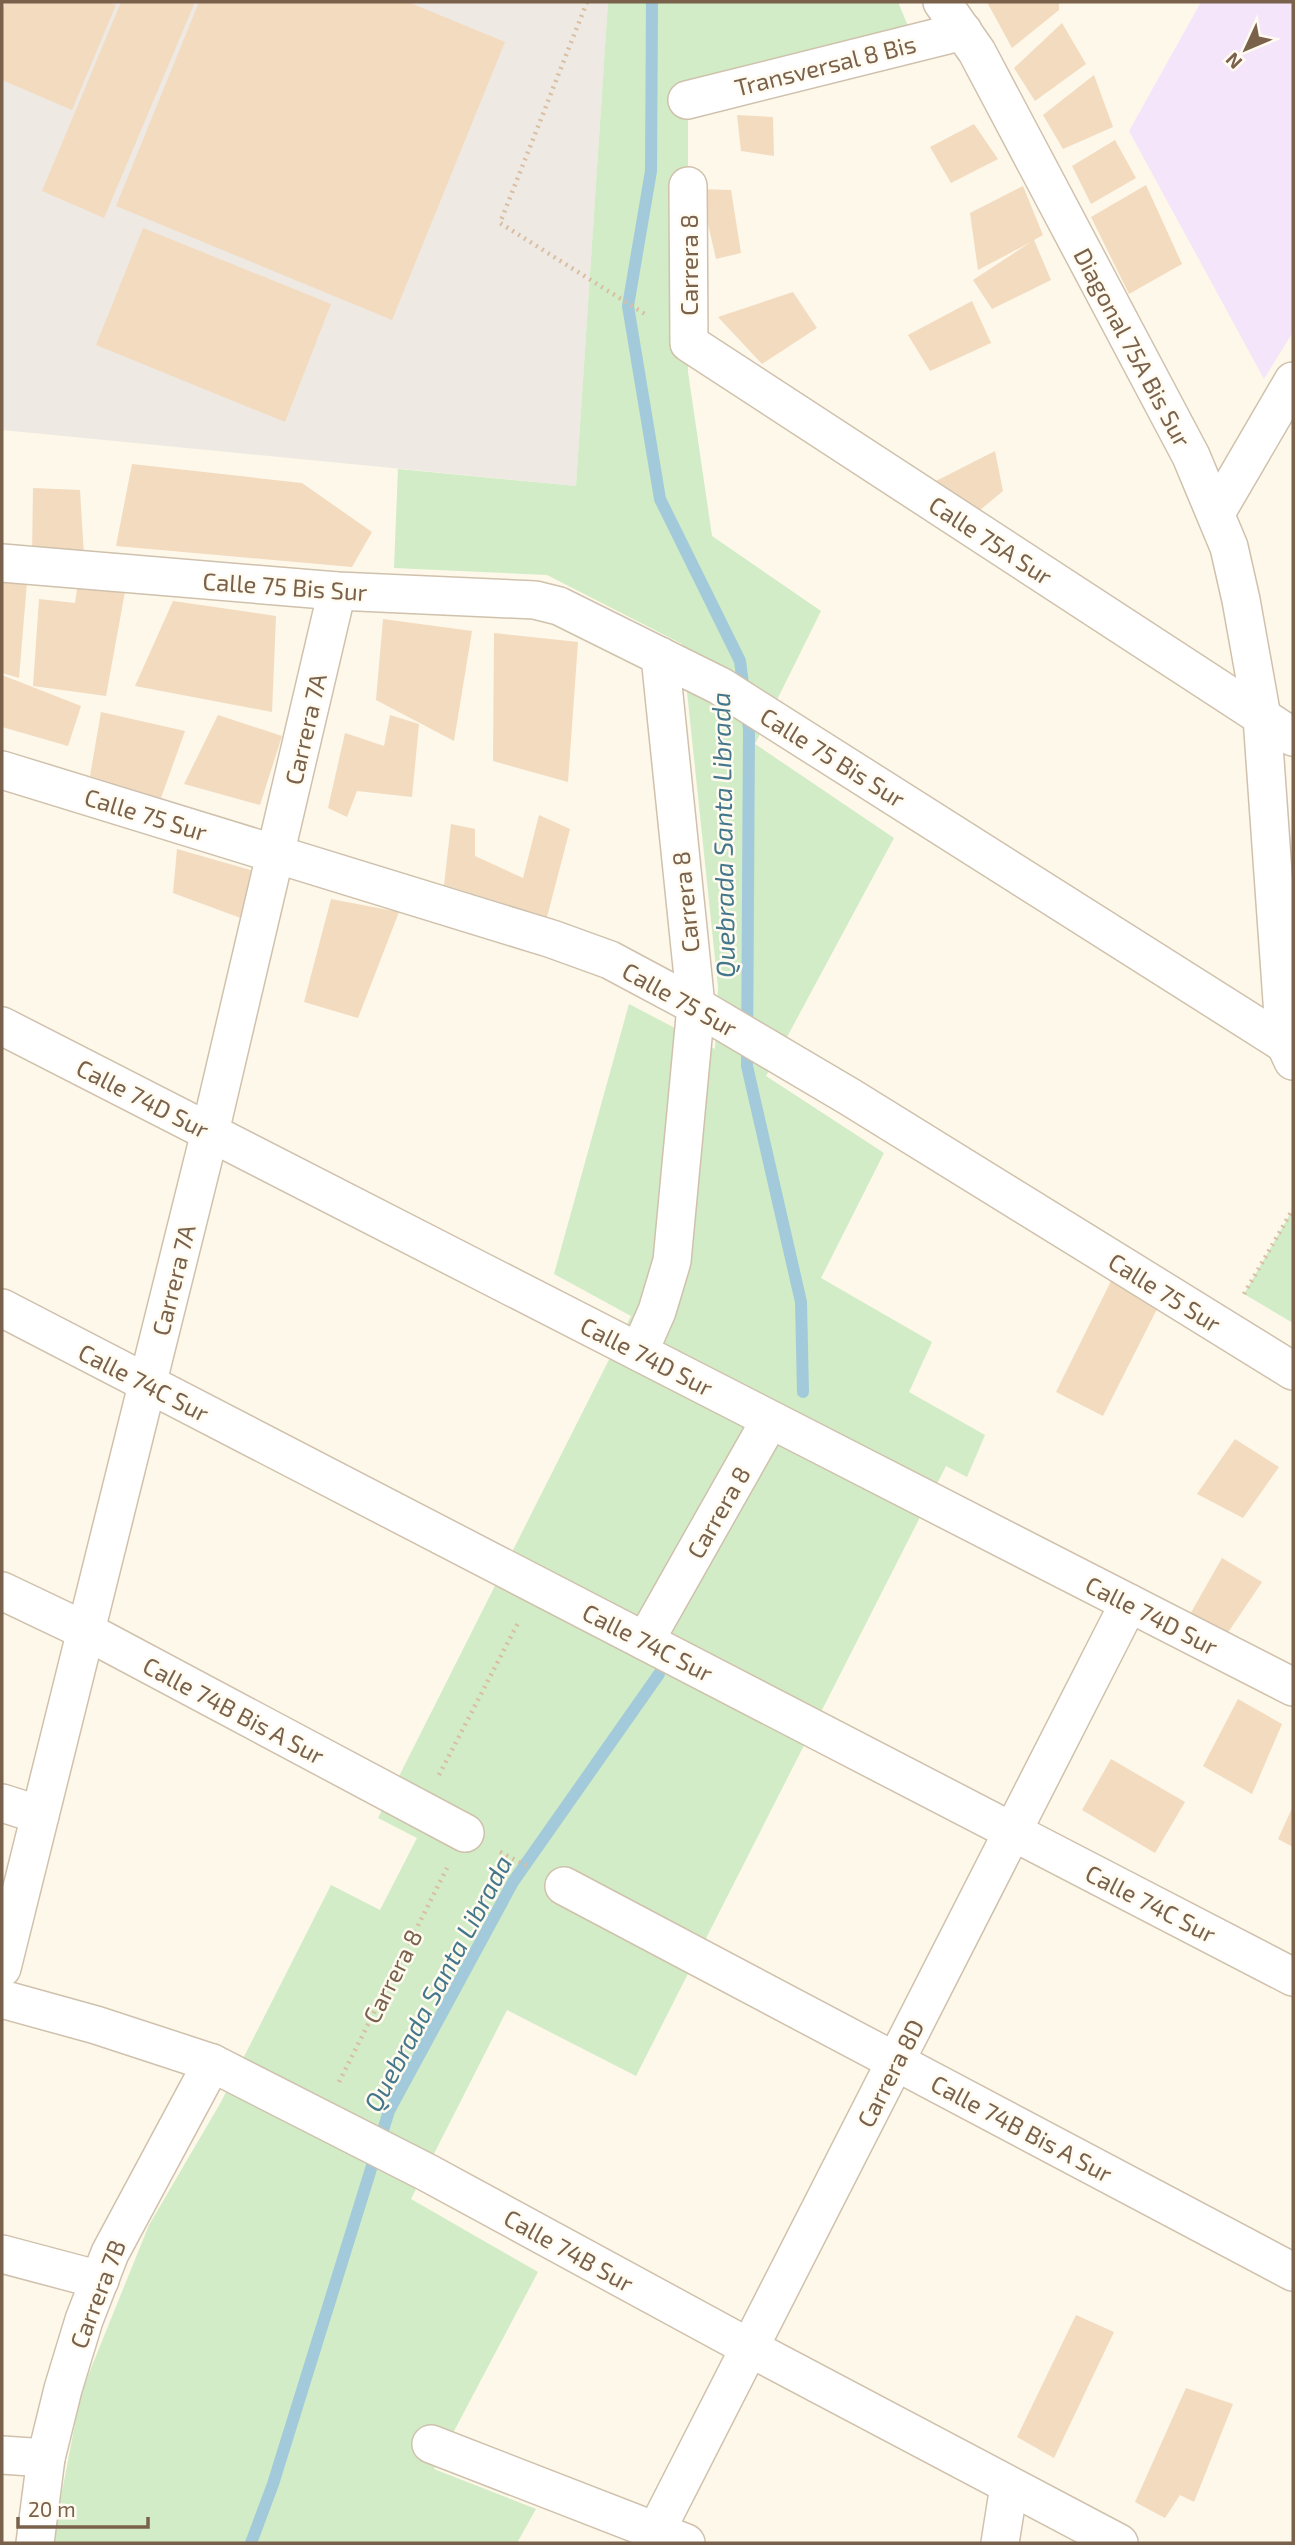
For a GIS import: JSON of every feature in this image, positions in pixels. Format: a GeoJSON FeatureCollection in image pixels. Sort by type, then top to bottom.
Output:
{"type":"FeatureCollection","features":[{"type":"Feature","properties":{"kind":"street","name":"Diagonal 75A Bis Sur"},"geometry":{"type":"LineString","coordinates":[[942,2],[983,64],[1191,456],[1229,547],[1262,717],[1289,1052]]}},
{"type":"Feature","properties":{"kind":"street","name":"Transversal 8 Bis"},"geometry":{"type":"LineString","coordinates":[[687,100],[963,31]]}},
{"type":"Feature","properties":{"kind":"street","name":"Carrera 8"},"geometry":{"type":"LineString","coordinates":[[688,186],[689,343]]}},
{"type":"Feature","properties":{"kind":"street","name":"Calle 75A Sur"},"geometry":{"type":"LineString","coordinates":[[689,343],[1293,737]]}},
{"type":"Feature","properties":{"kind":"street"},"geometry":{"type":"LineString","coordinates":[[1216,513],[1293,381]]}},
{"type":"Feature","properties":{"kind":"street","name":"Calle 75 Bis Sur"},"geometry":{"type":"LineString","coordinates":[[2,563],[337,591],[535,600],[559,606],[720,686],[1289,1052]]}},
{"type":"Feature","properties":{"kind":"street","name":"Carrera 7A"},"geometry":{"type":"LineString","coordinates":[[2,1968],[210,1132],[337,591]]}},
{"type":"Feature","properties":{"kind":"street","name":"Carrera 8"},"geometry":{"type":"LineString","coordinates":[[639,1352],[657,1311],[672,1261],[708,1013],[660,656]]}},
{"type":"Feature","properties":{"kind":"street","name":"Calle 75 Sur"},"geometry":{"type":"LineString","coordinates":[[2,770],[552,939],[610,960],[708,1013],[862,1104],[1293,1371]]}},
{"type":"Feature","properties":{"kind":"street","name":"Calle 74D Sur"},"geometry":{"type":"LineString","coordinates":[[2,1026],[1293,1687]]}},
{"type":"Feature","properties":{"kind":"street","name":"Calle 74C Sur"},"geometry":{"type":"LineString","coordinates":[[2,1308],[1293,1977]]}},
{"type":"Feature","properties":{"kind":"street","name":"Carrera 8"},"geometry":{"type":"LineString","coordinates":[[645,1641],[770,1420]]}},
{"type":"Feature","properties":{"kind":"street","name":"Calle 74B Bis A Sur"},"geometry":{"type":"LineString","coordinates":[[2,1591],[86,1631],[464,1833]]}},
{"type":"Feature","properties":{"kind":"street","name":"Carrera 8D"},"geometry":{"type":"LineString","coordinates":[[664,2540],[750,2348],[1129,1603]]}},
{"type":"Feature","properties":{"kind":"street"},"geometry":{"type":"LineString","coordinates":[[2,1803],[40,1815]]}},
{"type":"Feature","properties":{"kind":"street","name":"Calle 74B Bis A Sur"},"geometry":{"type":"LineString","coordinates":[[551,1879],[1293,2272]]}},
{"type":"Feature","properties":{"kind":"street","name":"Calle 74B Sur"},"geometry":{"type":"LineString","coordinates":[[2,1999],[96,2025],[212,2063],[404,2161],[1119,2543]]}},
{"type":"Feature","properties":{"kind":"street","name":"Carrera 7B"},"geometry":{"type":"LineString","coordinates":[[35,2543],[46,2458],[84,2320],[110,2253],[212,2063]]}},
{"type":"Feature","properties":{"kind":"street"},"geometry":{"type":"LineString","coordinates":[[2,2254],[100,2280]]}},
{"type":"Feature","properties":{"kind":"street"},"geometry":{"type":"LineString","coordinates":[[431,2444],[664,2540]]}},
{"type":"Feature","properties":{"kind":"street"},"geometry":{"type":"LineString","coordinates":[[2,2455],[46,2458]]}},
{"type":"Feature","properties":{"kind":"street"},"geometry":{"type":"LineString","coordinates":[[1000,2543],[1009,2486]]}},
{"type":"Feature","properties":{"kind":"path"},"geometry":{"type":"LineString","coordinates":[[587,2],[500,223],[652,319]]}},
{"type":"Feature","properties":{"kind":"path"},"geometry":{"type":"LineString","coordinates":[[1224,1328],[1293,1209]]}},
{"type":"Feature","properties":{"kind":"path"},"geometry":{"type":"LineString","coordinates":[[421,1810],[537,1585]]}},
{"type":"Feature","properties":{"kind":"path","name":"Carrera 8"},"geometry":{"type":"LineString","coordinates":[[320,2119],[464,1833]]}},
{"type":"Feature","properties":{"kind":"path"},"geometry":{"type":"LineString","coordinates":[[497,1850],[551,1879]]}},
{"type":"Feature","properties":{"kind":"shaded area"},"geometry":{"type":"Polygon","coordinates":[[[2,2],[608,2],[576,486],[2,430],[2,2]]]}},
{"type":"Feature","properties":{"kind":"shaded area"},"geometry":{"type":"Polygon","coordinates":[[[1201,2],[1293,2],[1293,332],[1264,379],[1129,131],[1201,2]]]}},
{"type":"Feature","properties":{"kind":"green space"},"geometry":{"type":"Polygon","coordinates":[[[608,2],[898,2],[915,43],[688,100],[688,372],[712,536],[821,611],[755,744],[894,838],[766,1076],[884,1153],[821,1278],[932,1342],[909,1392],[985,1435],[967,1477],[946,1466],[636,2076],[507,2010],[411,2199],[538,2272],[434,2469],[536,2509],[517,2543],[52,2543],[81,2393],[149,2225],[221,2102],[331,1885],[380,1910],[417,1838],[378,1818],[631,1316],[554,1274],[629,1004],[715,1049],[718,987],[682,644],[547,575],[394,568],[398,469],[576,486],[608,2]]]}},
{"type":"Feature","properties":{"kind":"green space"},"geometry":{"type":"Polygon","coordinates":[[[1293,1209],[1293,1323],[1244,1294],[1293,1209]]]}},
{"type":"Feature","properties":{"kind":"building"},"geometry":{"type":"Polygon","coordinates":[[[6,2],[107,2],[116,5],[72,110],[2,80],[2,12],[6,2]]]}},
{"type":"Feature","properties":{"kind":"building"},"geometry":{"type":"Polygon","coordinates":[[[121,2],[195,2],[104,218],[42,191],[121,2]]]}},
{"type":"Feature","properties":{"kind":"building"},"geometry":{"type":"Polygon","coordinates":[[[199,2],[408,2],[505,42],[392,320],[116,206],[199,2]]]}},
{"type":"Feature","properties":{"kind":"building"},"geometry":{"type":"Polygon","coordinates":[[[987,2],[1059,2],[1059,10],[1012,48],[987,2]]]}},
{"type":"Feature","properties":{"kind":"building"},"geometry":{"type":"Polygon","coordinates":[[[1062,23],[1086,64],[1035,101],[1014,68],[1062,23]]]}},
{"type":"Feature","properties":{"kind":"building"},"geometry":{"type":"Polygon","coordinates":[[[1094,75],[1113,127],[1063,149],[1043,115],[1094,75]]]}},
{"type":"Feature","properties":{"kind":"building"},"geometry":{"type":"Polygon","coordinates":[[[737,115],[773,117],[774,156],[741,151],[737,115]]]}},
{"type":"Feature","properties":{"kind":"building"},"geometry":{"type":"Polygon","coordinates":[[[974,124],[998,159],[951,183],[930,147],[974,124]]]}},
{"type":"Feature","properties":{"kind":"building"},"geometry":{"type":"Polygon","coordinates":[[[1115,140],[1136,178],[1091,204],[1072,166],[1115,140]]]}},
{"type":"Feature","properties":{"kind":"building"},"geometry":{"type":"Polygon","coordinates":[[[1146,185],[1182,264],[1129,294],[1091,217],[1146,185]]]}},
{"type":"Feature","properties":{"kind":"building"},"geometry":{"type":"Polygon","coordinates":[[[1023,186],[1043,235],[1034,240],[1051,280],[992,309],[973,280],[1031,242],[978,270],[970,213],[1023,186]]]}},
{"type":"Feature","properties":{"kind":"building"},"geometry":{"type":"Polygon","coordinates":[[[700,189],[731,190],[741,253],[716,259],[700,189]]]}},
{"type":"Feature","properties":{"kind":"building"},"geometry":{"type":"Polygon","coordinates":[[[143,228],[331,304],[285,422],[96,345],[143,228]]]}},
{"type":"Feature","properties":{"kind":"building"},"geometry":{"type":"Polygon","coordinates":[[[793,292],[817,328],[762,364],[718,317],[793,292]]]}},
{"type":"Feature","properties":{"kind":"building"},"geometry":{"type":"Polygon","coordinates":[[[972,301],[991,343],[930,371],[908,335],[972,301]]]}},
{"type":"Feature","properties":{"kind":"building"},"geometry":{"type":"Polygon","coordinates":[[[995,451],[1003,491],[974,515],[932,483],[995,451]]]}},
{"type":"Feature","properties":{"kind":"building"},"geometry":{"type":"Polygon","coordinates":[[[132,464],[302,483],[372,532],[352,567],[116,546],[132,464]]]}},
{"type":"Feature","properties":{"kind":"building"},"geometry":{"type":"Polygon","coordinates":[[[33,488],[80,490],[84,556],[32,556],[33,488]]]}},
{"type":"Feature","properties":{"kind":"building"},"geometry":{"type":"Polygon","coordinates":[[[2,578],[27,582],[19,678],[2,673],[2,578]]]}},
{"type":"Feature","properties":{"kind":"building"},"geometry":{"type":"Polygon","coordinates":[[[126,586],[106,696],[33,686],[39,599],[75,603],[77,589],[126,586]]]}},
{"type":"Feature","properties":{"kind":"building"},"geometry":{"type":"Polygon","coordinates":[[[173,601],[276,616],[272,712],[135,686],[173,601]]]}},
{"type":"Feature","properties":{"kind":"building"},"geometry":{"type":"Polygon","coordinates":[[[383,619],[472,631],[454,741],[376,700],[383,619]]]}},
{"type":"Feature","properties":{"kind":"building"},"geometry":{"type":"Polygon","coordinates":[[[494,633],[578,642],[568,782],[493,761],[494,633]]]}},
{"type":"Feature","properties":{"kind":"building"},"geometry":{"type":"Polygon","coordinates":[[[2,675],[81,706],[68,746],[2,727],[2,675]]]}},
{"type":"Feature","properties":{"kind":"building"},"geometry":{"type":"Polygon","coordinates":[[[101,712],[185,731],[161,798],[90,776],[101,712]]]}},
{"type":"Feature","properties":{"kind":"building"},"geometry":{"type":"Polygon","coordinates":[[[218,715],[282,736],[260,805],[184,784],[218,715]]]}},
{"type":"Feature","properties":{"kind":"building"},"geometry":{"type":"Polygon","coordinates":[[[390,715],[419,724],[412,797],[357,791],[347,817],[328,808],[345,733],[384,746],[390,715]]]}},
{"type":"Feature","properties":{"kind":"building"},"geometry":{"type":"Polygon","coordinates":[[[539,815],[570,829],[547,917],[444,885],[451,824],[475,829],[475,856],[523,878],[539,815]]]}},
{"type":"Feature","properties":{"kind":"building"},"geometry":{"type":"Polygon","coordinates":[[[177,849],[254,871],[246,920],[173,893],[177,849]]]}},
{"type":"Feature","properties":{"kind":"building"},"geometry":{"type":"Polygon","coordinates":[[[331,899],[399,912],[358,1018],[304,1002],[331,899]]]}},
{"type":"Feature","properties":{"kind":"building"},"geometry":{"type":"Polygon","coordinates":[[[1112,1279],[1160,1303],[1103,1416],[1056,1392],[1112,1279]]]}},
{"type":"Feature","properties":{"kind":"building"},"geometry":{"type":"Polygon","coordinates":[[[1235,1439],[1279,1467],[1243,1518],[1197,1494],[1235,1439]]]}},
{"type":"Feature","properties":{"kind":"building"},"geometry":{"type":"Polygon","coordinates":[[[1222,1558],[1262,1582],[1227,1634],[1189,1616],[1222,1558]]]}},
{"type":"Feature","properties":{"kind":"building"},"geometry":{"type":"Polygon","coordinates":[[[1238,1699],[1282,1724],[1252,1794],[1203,1766],[1238,1699]]]}},
{"type":"Feature","properties":{"kind":"building"},"geometry":{"type":"Polygon","coordinates":[[[1111,1759],[1185,1802],[1155,1853],[1082,1810],[1111,1759]]]}},
{"type":"Feature","properties":{"kind":"building"},"geometry":{"type":"Polygon","coordinates":[[[1293,1806],[1293,1847],[1278,1839],[1293,1806]]]}},
{"type":"Feature","properties":{"kind":"building"},"geometry":{"type":"Polygon","coordinates":[[[1076,2315],[1114,2332],[1054,2458],[1017,2437],[1076,2315]]]}},
{"type":"Feature","properties":{"kind":"building"},"geometry":{"type":"Polygon","coordinates":[[[1186,2388],[1233,2404],[1194,2502],[1180,2495],[1165,2518],[1135,2502],[1186,2388]]]}},
{"type":"Feature","properties":{"kind":"waterway","name":"Quebrada Santa Librada"},"geometry":{"type":"LineString","coordinates":[[652,2],[651,171],[628,306],[660,499],[740,661],[749,729],[747,1066],[801,1302],[803,1392]]}},
{"type":"Feature","properties":{"kind":"waterway","name":"Quebrada Santa Librada"},"geometry":{"type":"LineString","coordinates":[[251,2543],[273,2484],[389,2111],[513,1882],[659,1674]]}}]}
